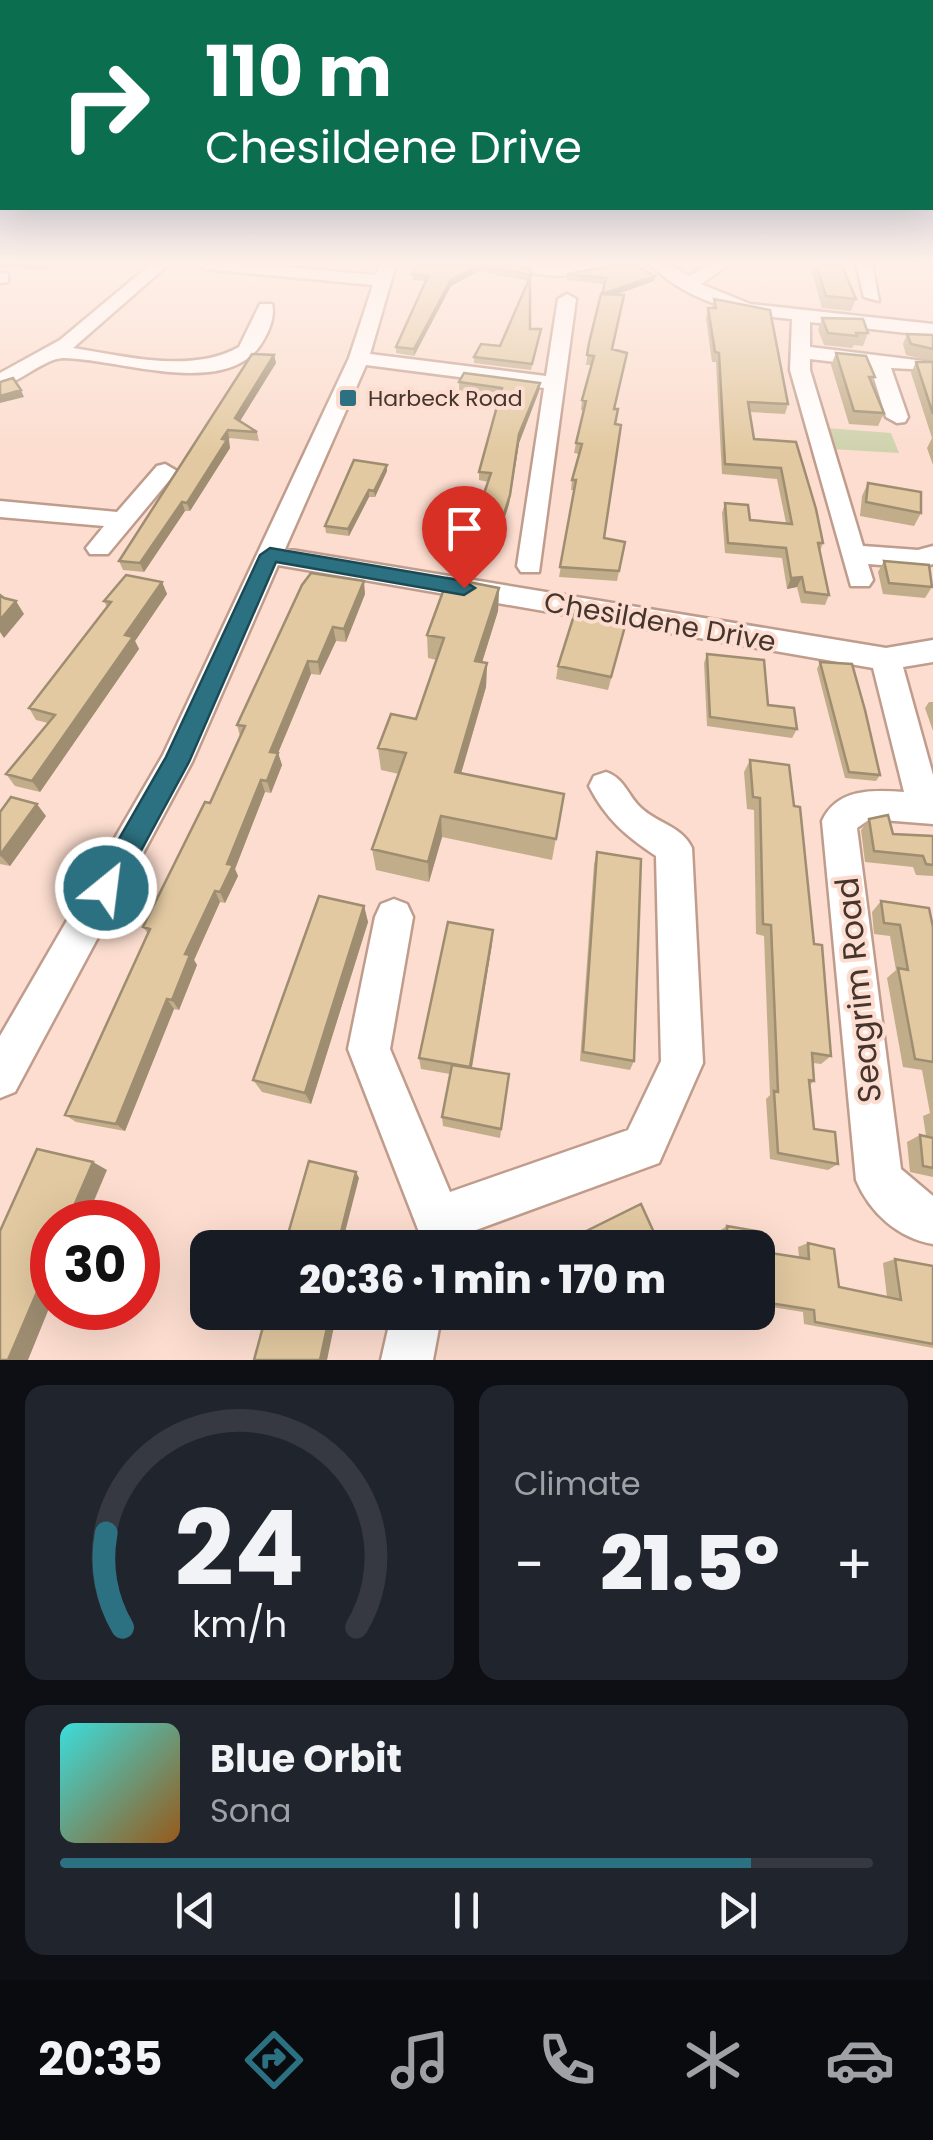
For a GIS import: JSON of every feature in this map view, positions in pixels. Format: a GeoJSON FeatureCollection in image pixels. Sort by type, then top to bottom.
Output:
{"type":"FeatureCollection","features":[{"type":"Feature","properties":{"kind":"street"},"geometry":{"type":"LineString","coordinates":[[0,382],[60,352],[93,327]]}},
{"type":"Feature","properties":{"kind":"street"},"geometry":{"type":"LineString","coordinates":[[60,352],[224,372],[258,337],[261,327]]}},
{"type":"Feature","properties":{"kind":"street"},"geometry":{"type":"LineString","coordinates":[[0,1077],[176,762],[359,358],[369,327]]}},
{"type":"Feature","properties":{"kind":"street"},"geometry":{"type":"LineString","coordinates":[[530,566],[563,327]]}},
{"type":"Feature","properties":{"kind":"street"},"geometry":{"type":"LineString","coordinates":[[802,327],[800,370],[857,567],[933,554]]}},
{"type":"Feature","properties":{"kind":"street"},"geometry":{"type":"LineString","coordinates":[[905,327],[933,330]]}},
{"type":"Feature","properties":{"kind":"street"},"geometry":{"type":"LineString","coordinates":[[803,352],[926,366]]}},
{"type":"Feature","properties":{"kind":"street"},"geometry":{"type":"LineString","coordinates":[[359,358],[555,383]]}},
{"type":"Feature","properties":{"kind":"street"},"geometry":{"type":"LineString","coordinates":[[879,362],[897,417]]}},
{"type":"Feature","properties":{"kind":"street"},"geometry":{"type":"LineString","coordinates":[[99,548],[164,471]]}},
{"type":"Feature","properties":{"kind":"street"},"geometry":{"type":"LineString","coordinates":[[0,508],[123,520]]}},
{"type":"Feature","properties":{"kind":"street","name":"Chesildene Drive"},"geometry":{"type":"LineString","coordinates":[[270,555],[886,659],[933,651]]}},
{"type":"Feature","properties":{"kind":"street","name":"Seagrim Road"},"geometry":{"type":"LineString","coordinates":[[886,659],[929,808],[865,804],[838,820],[879,1180],[914,1216],[933,1220]]}},
{"type":"Feature","properties":{"kind":"street"},"geometry":{"type":"LineString","coordinates":[[445,1230],[643,1147],[682,1063],[674,848],[628,818],[606,786]]}},
{"type":"Feature","properties":{"kind":"street"},"geometry":{"type":"LineString","coordinates":[[394,917],[368,1050],[434,1230]]}},
{"type":"Feature","properties":{"kind":"street"},"geometry":{"type":"LineString","coordinates":[[407,1360],[414,1330]]}},
{"type":"Feature","properties":{"kind":"green space"},"geometry":{"type":"Polygon","coordinates":[[[826,428],[891,433],[899,453],[832,449],[826,428]]]}},
{"type":"Feature","properties":{"kind":"building"},"geometry":{"type":"Polygon","coordinates":[[[405,327],[426,327],[414,349],[396,347],[405,327]]]}},
{"type":"Feature","properties":{"kind":"building"},"geometry":{"type":"Polygon","coordinates":[[[508,327],[541,329],[532,364],[474,357],[481,344],[500,346],[508,327]]]}},
{"type":"Feature","properties":{"kind":"building"},"geometry":{"type":"Polygon","coordinates":[[[593,327],[617,327],[612,349],[627,353],[614,409],[618,409],[615,424],[621,425],[604,538],[625,542],[619,571],[560,567],[576,480],[572,480],[582,444],[576,443],[586,401],[582,400],[594,356],[587,355],[593,327]]]}},
{"type":"Feature","properties":{"kind":"building"},"geometry":{"type":"Polygon","coordinates":[[[711,327],[773,327],[788,404],[748,402],[754,439],[796,442],[816,509],[823,543],[818,543],[829,595],[805,592],[802,577],[791,578],[786,548],[728,543],[725,503],[748,505],[750,520],[792,524],[781,468],[725,464],[719,353],[715,352],[711,327]]]}},
{"type":"Feature","properties":{"kind":"building"},"geometry":{"type":"Polygon","coordinates":[[[826,327],[866,327],[868,333],[856,333],[857,336],[828,333],[826,327]]]}},
{"type":"Feature","properties":{"kind":"building"},"geometry":{"type":"Polygon","coordinates":[[[907,334],[933,335],[933,349],[911,344],[907,334]]]}},
{"type":"Feature","properties":{"kind":"building"},"geometry":{"type":"Polygon","coordinates":[[[836,353],[866,356],[875,377],[869,377],[884,413],[854,411],[836,353]]]}},
{"type":"Feature","properties":{"kind":"building"},"geometry":{"type":"Polygon","coordinates":[[[252,354],[274,355],[235,418],[257,432],[228,430],[222,439],[227,440],[187,503],[182,502],[140,563],[119,561],[252,354]]]}},
{"type":"Feature","properties":{"kind":"building"},"geometry":{"type":"Polygon","coordinates":[[[916,362],[933,362],[933,414],[916,362]]]}},
{"type":"Feature","properties":{"kind":"building"},"geometry":{"type":"Polygon","coordinates":[[[464,373],[540,383],[519,434],[510,495],[492,552],[459,547],[473,510],[478,511],[491,473],[479,472],[502,388],[459,382],[464,373]]]}},
{"type":"Feature","properties":{"kind":"building"},"geometry":{"type":"Polygon","coordinates":[[[13,378],[21,390],[0,396],[0,382],[13,378]]]}},
{"type":"Feature","properties":{"kind":"building"},"geometry":{"type":"Polygon","coordinates":[[[354,460],[387,465],[348,529],[325,526],[354,460]]]}},
{"type":"Feature","properties":{"kind":"building"},"geometry":{"type":"Polygon","coordinates":[[[868,483],[921,492],[921,513],[866,502],[868,483]]]}},
{"type":"Feature","properties":{"kind":"building"},"geometry":{"type":"Polygon","coordinates":[[[884,561],[929,565],[932,587],[889,583],[884,561]]]}},
{"type":"Feature","properties":{"kind":"building"},"geometry":{"type":"Polygon","coordinates":[[[311,573],[364,581],[344,629],[333,627],[318,662],[308,661],[270,752],[278,753],[267,781],[261,780],[227,864],[233,865],[220,892],[215,891],[185,954],[190,955],[172,1000],[167,999],[116,1124],[65,1115],[150,929],[143,927],[205,802],[210,803],[245,726],[237,725],[311,573]]]}},
{"type":"Feature","properties":{"kind":"building"},"geometry":{"type":"Polygon","coordinates":[[[126,575],[162,582],[125,635],[133,637],[32,781],[6,774],[55,715],[29,708],[111,602],[104,601],[126,575]]]}},
{"type":"Feature","properties":{"kind":"building"},"geometry":{"type":"Polygon","coordinates":[[[448,578],[499,588],[475,661],[487,663],[455,772],[564,794],[556,839],[441,816],[428,862],[372,849],[406,753],[378,748],[391,714],[416,719],[444,638],[427,635],[448,578]]]}},
{"type":"Feature","properties":{"kind":"building"},"geometry":{"type":"Polygon","coordinates":[[[0,595],[16,601],[0,620],[0,595]]]}},
{"type":"Feature","properties":{"kind":"building"},"geometry":{"type":"Polygon","coordinates":[[[576,609],[627,619],[611,677],[558,666],[576,609]]]}},
{"type":"Feature","properties":{"kind":"building"},"geometry":{"type":"Polygon","coordinates":[[[707,654],[764,660],[768,705],[794,708],[797,729],[710,717],[707,654]]]}},
{"type":"Feature","properties":{"kind":"building"},"geometry":{"type":"Polygon","coordinates":[[[820,662],[852,664],[880,775],[849,772],[820,662]]]}},
{"type":"Feature","properties":{"kind":"building"},"geometry":{"type":"Polygon","coordinates":[[[750,760],[789,765],[794,806],[800,807],[814,944],[822,945],[831,1056],[812,1053],[814,1081],[809,1080],[814,1129],[835,1132],[838,1164],[778,1153],[771,925],[763,924],[760,798],[753,797],[750,760]]]}},
{"type":"Feature","properties":{"kind":"building"},"geometry":{"type":"Polygon","coordinates":[[[11,797],[37,804],[0,855],[0,812],[11,797]]]}},
{"type":"Feature","properties":{"kind":"building"},"geometry":{"type":"Polygon","coordinates":[[[888,815],[893,834],[933,836],[933,865],[926,864],[923,856],[874,851],[869,819],[888,815]]]}},
{"type":"Feature","properties":{"kind":"building"},"geometry":{"type":"Polygon","coordinates":[[[597,852],[641,859],[634,1061],[583,1052],[597,852]]]}},
{"type":"Feature","properties":{"kind":"building"},"geometry":{"type":"Polygon","coordinates":[[[319,896],[364,906],[305,1093],[253,1080],[319,896]]]}},
{"type":"Feature","properties":{"kind":"building"},"geometry":{"type":"Polygon","coordinates":[[[881,901],[929,908],[933,927],[933,1062],[915,1059],[898,968],[908,970],[900,925],[884,923],[881,901]]]}},
{"type":"Feature","properties":{"kind":"building"},"geometry":{"type":"Polygon","coordinates":[[[448,922],[493,930],[470,1067],[419,1058],[448,922]]]}},
{"type":"Feature","properties":{"kind":"building"},"geometry":{"type":"Polygon","coordinates":[[[452,1065],[509,1074],[501,1129],[442,1117],[452,1065]]]}},
{"type":"Feature","properties":{"kind":"building"},"geometry":{"type":"Polygon","coordinates":[[[920,1135],[933,1138],[933,1168],[923,1166],[920,1135]]]}},
{"type":"Feature","properties":{"kind":"building"},"geometry":{"type":"Polygon","coordinates":[[[37,1149],[93,1162],[77,1200],[30,1200],[30,1308],[8,1360],[0,1360],[0,1231],[37,1149]]]}},
{"type":"Feature","properties":{"kind":"building"},"geometry":{"type":"Polygon","coordinates":[[[309,1161],[356,1172],[342,1230],[289,1230],[309,1161]]]}},
{"type":"Feature","properties":{"kind":"building"},"geometry":{"type":"Polygon","coordinates":[[[641,1204],[653,1230],[588,1230],[641,1204]]]}},
{"type":"Feature","properties":{"kind":"building"},"geometry":{"type":"Polygon","coordinates":[[[808,1243],[834,1249],[839,1287],[901,1300],[895,1259],[933,1266],[933,1344],[815,1322],[814,1310],[775,1304],[775,1254],[809,1259],[808,1243]]]}},
{"type":"Feature","properties":{"kind":"building"},"geometry":{"type":"Polygon","coordinates":[[[262,1330],[327,1330],[320,1360],[254,1360],[262,1330]]]}},
{"type":"Feature","properties":{"kind":"place","name":"Harbeck Road"},"geometry":{"type":"Point","coordinates":[348,398]}},
{"type":"Feature","properties":{"kind":"route"},"geometry":{"type":"LineString","coordinates":[[106,888],[176,762],[270,555],[464,588]]}}]}
